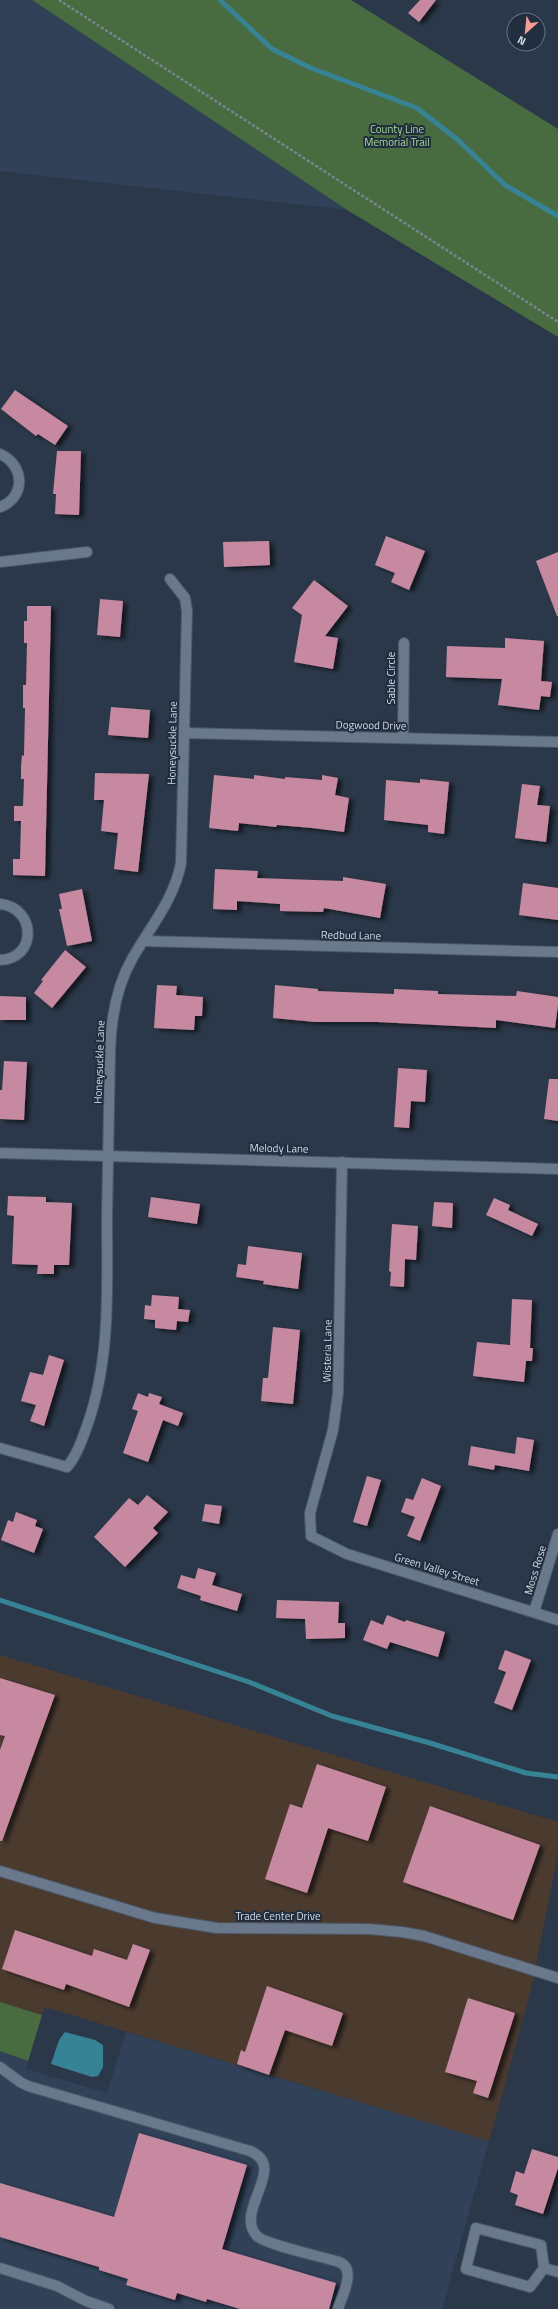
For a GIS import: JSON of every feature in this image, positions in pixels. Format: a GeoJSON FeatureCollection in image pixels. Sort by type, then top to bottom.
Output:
{"type":"FeatureCollection","features":[{"type":"Feature","properties":{"kind":"street"},"geometry":{"type":"LineString","coordinates":[[0,454],[14,463],[20,479],[15,496],[9,502],[0,507]]}},
{"type":"Feature","properties":{"kind":"street"},"geometry":{"type":"LineString","coordinates":[[0,562],[87,552]]}},
{"type":"Feature","properties":{"kind":"street","name":"Honeysuckle Lane"},"geometry":{"type":"LineString","coordinates":[[0,1448],[52,1464],[68,1465],[77,1453],[96,1397],[106,1329],[110,1051],[113,1016],[121,983],[170,896],[179,873],[187,611],[185,598],[170,579]]}},
{"type":"Feature","properties":{"kind":"street","name":"Sable Circle"},"geometry":{"type":"LineString","coordinates":[[403,738],[404,643]]}},
{"type":"Feature","properties":{"kind":"street","name":"Dogwood Drive"},"geometry":{"type":"LineString","coordinates":[[184,733],[558,742]]}},
{"type":"Feature","properties":{"kind":"street"},"geometry":{"type":"LineString","coordinates":[[0,904],[7,905],[22,914],[28,930],[27,939],[18,954],[10,958],[0,960]]}},
{"type":"Feature","properties":{"kind":"street","name":"Redbud Lane"},"geometry":{"type":"LineString","coordinates":[[143,942],[558,952]]}},
{"type":"Feature","properties":{"kind":"street","name":"Melody Lane"},"geometry":{"type":"LineString","coordinates":[[0,1154],[558,1168]]}},
{"type":"Feature","properties":{"kind":"street","name":"Wisteria Lane"},"geometry":{"type":"LineString","coordinates":[[311,1536],[310,1512],[333,1430],[338,1393],[342,1162]]}},
{"type":"Feature","properties":{"kind":"street","name":"Moss Rose"},"geometry":{"type":"LineString","coordinates":[[534,1612],[558,1534]]}},
{"type":"Feature","properties":{"kind":"street","name":"Green Valley Street"},"geometry":{"type":"LineString","coordinates":[[311,1536],[347,1554],[558,1620]]}},
{"type":"Feature","properties":{"kind":"street","name":"Trade Center Drive"},"geometry":{"type":"LineString","coordinates":[[0,1871],[155,1918],[217,1928],[369,1929],[397,1931],[424,1936],[558,1978]]}},
{"type":"Feature","properties":{"kind":"street"},"geometry":{"type":"LineString","coordinates":[[0,2068],[28,2086],[250,2151],[260,2156],[263,2161],[264,2172],[251,2218],[252,2227],[261,2239],[345,2265],[348,2268],[348,2276],[338,2309]]}},
{"type":"Feature","properties":{"kind":"street"},"geometry":{"type":"LineString","coordinates":[[476,2228],[541,2245],[544,2268],[530,2287],[466,2269],[476,2228]]}},
{"type":"Feature","properties":{"kind":"street"},"geometry":{"type":"LineString","coordinates":[[0,2268],[57,2286],[86,2301],[109,2309]]}},
{"type":"Feature","properties":{"kind":"street"},"geometry":{"type":"LineString","coordinates":[[544,2268],[558,2272]]}},
{"type":"Feature","properties":{"kind":"path"},"geometry":{"type":"LineString","coordinates":[[59,0],[558,322]]}},
{"type":"Feature","properties":{"kind":"shaded area"},"geometry":{"type":"Polygon","coordinates":[[[0,0],[32,0],[347,210],[0,171],[0,0]]]}},
{"type":"Feature","properties":{"kind":"shaded area"},"geometry":{"type":"Polygon","coordinates":[[[0,1655],[558,1822],[558,1853],[531,1990],[489,2141],[45,2007],[42,2015],[0,2002],[0,1655]]]}},
{"type":"Feature","properties":{"kind":"shaded area"},"geometry":{"type":"Polygon","coordinates":[[[0,2002],[42,2015],[26,2069],[107,2093],[126,2032],[489,2141],[442,2309],[0,2309],[0,2002]]]}},
{"type":"Feature","properties":{"kind":"shaded area"},"geometry":{"type":"Polygon","coordinates":[[[65,2032],[95,2040],[103,2045],[103,2067],[98,2076],[92,2077],[51,2064],[59,2040],[65,2032]]]}},
{"type":"Feature","properties":{"kind":"green space","name":"County Line Memorial Trail"},"geometry":{"type":"Polygon","coordinates":[[[32,0],[351,0],[558,129],[558,337],[347,210],[32,0]]]}},
{"type":"Feature","properties":{"kind":"green space"},"geometry":{"type":"Polygon","coordinates":[[[0,2002],[42,2015],[28,2061],[0,2051],[0,2002]]]}},
{"type":"Feature","properties":{"kind":"building"},"geometry":{"type":"Polygon","coordinates":[[[420,0],[436,0],[419,22],[408,13],[420,0]]]}},
{"type":"Feature","properties":{"kind":"building"},"geometry":{"type":"Polygon","coordinates":[[[15,390],[68,426],[55,445],[38,434],[36,436],[1,409],[15,390]]]}},
{"type":"Feature","properties":{"kind":"building"},"geometry":{"type":"Polygon","coordinates":[[[57,451],[81,451],[79,515],[55,514],[56,494],[53,494],[57,451]]]}},
{"type":"Feature","properties":{"kind":"building"},"geometry":{"type":"Polygon","coordinates":[[[386,536],[425,551],[409,590],[391,582],[395,573],[375,565],[386,536]]]}},
{"type":"Feature","properties":{"kind":"building"},"geometry":{"type":"Polygon","coordinates":[[[269,541],[270,565],[224,567],[223,542],[269,541]]]}},
{"type":"Feature","properties":{"kind":"building"},"geometry":{"type":"Polygon","coordinates":[[[558,552],[558,616],[557,616],[536,561],[558,552]]]}},
{"type":"Feature","properties":{"kind":"building"},"geometry":{"type":"Polygon","coordinates":[[[314,580],[348,606],[325,636],[338,638],[333,669],[294,662],[302,615],[292,608],[314,580]]]}},
{"type":"Feature","properties":{"kind":"building"},"geometry":{"type":"Polygon","coordinates":[[[100,599],[123,601],[120,637],[97,635],[100,599]]]}},
{"type":"Feature","properties":{"kind":"building"},"geometry":{"type":"Polygon","coordinates":[[[27,606],[51,606],[45,876],[13,875],[13,859],[20,859],[21,821],[14,821],[14,806],[23,806],[24,779],[21,779],[21,767],[22,755],[24,756],[25,708],[23,708],[23,685],[26,685],[27,643],[24,643],[24,621],[27,621],[27,606]]]}},
{"type":"Feature","properties":{"kind":"building"},"geometry":{"type":"Polygon","coordinates":[[[505,638],[544,641],[541,681],[552,682],[550,697],[541,696],[539,710],[498,705],[502,679],[446,677],[447,646],[505,648],[505,638]]]}},
{"type":"Feature","properties":{"kind":"building"},"geometry":{"type":"Polygon","coordinates":[[[111,707],[150,710],[148,738],[108,735],[111,707]]]}},
{"type":"Feature","properties":{"kind":"building"},"geometry":{"type":"Polygon","coordinates":[[[95,773],[149,774],[138,872],[114,869],[118,833],[101,831],[104,800],[94,800],[95,773]]]}},
{"type":"Feature","properties":{"kind":"building"},"geometry":{"type":"Polygon","coordinates":[[[214,775],[254,779],[254,775],[285,779],[285,777],[322,780],[322,775],[338,778],[335,795],[349,798],[344,832],[277,825],[276,827],[239,823],[238,831],[209,828],[214,775]]]}},
{"type":"Feature","properties":{"kind":"building"},"geometry":{"type":"Polygon","coordinates":[[[420,779],[449,782],[444,834],[428,832],[428,825],[384,820],[386,780],[420,783],[420,779]]]}},
{"type":"Feature","properties":{"kind":"building"},"geometry":{"type":"Polygon","coordinates":[[[522,784],[540,786],[537,805],[550,806],[546,842],[515,838],[522,784]]]}},
{"type":"Feature","properties":{"kind":"building"},"geometry":{"type":"Polygon","coordinates":[[[215,869],[258,871],[257,878],[343,881],[343,877],[386,884],[380,918],[324,908],[323,912],[280,911],[280,904],[237,901],[237,910],[213,909],[215,869]]]}},
{"type":"Feature","properties":{"kind":"building"},"geometry":{"type":"Polygon","coordinates":[[[523,883],[558,888],[558,920],[519,915],[523,883]]]}},
{"type":"Feature","properties":{"kind":"building"},"geometry":{"type":"Polygon","coordinates":[[[82,889],[92,941],[67,946],[59,909],[62,909],[59,894],[82,889]]]}},
{"type":"Feature","properties":{"kind":"building"},"geometry":{"type":"Polygon","coordinates":[[[65,950],[86,967],[52,1008],[34,993],[43,981],[41,980],[65,950]]]}},
{"type":"Feature","properties":{"kind":"building"},"geometry":{"type":"Polygon","coordinates":[[[157,985],[177,986],[176,995],[203,997],[202,1016],[195,1016],[194,1030],[154,1028],[157,985]]]}},
{"type":"Feature","properties":{"kind":"building"},"geometry":{"type":"Polygon","coordinates":[[[275,985],[318,989],[318,991],[394,994],[394,989],[438,991],[438,994],[516,996],[517,991],[558,997],[558,1005],[555,1028],[496,1020],[496,1028],[377,1022],[315,1022],[273,1018],[275,985]]]}},
{"type":"Feature","properties":{"kind":"building"},"geometry":{"type":"Polygon","coordinates":[[[0,996],[26,997],[26,1020],[0,1020],[0,996]]]}},
{"type":"Feature","properties":{"kind":"building"},"geometry":{"type":"Polygon","coordinates":[[[4,1061],[27,1062],[24,1120],[0,1119],[0,1090],[2,1090],[4,1061]]]}},
{"type":"Feature","properties":{"kind":"building"},"geometry":{"type":"Polygon","coordinates":[[[398,1068],[427,1070],[425,1102],[411,1101],[409,1128],[394,1127],[398,1068]]]}},
{"type":"Feature","properties":{"kind":"building"},"geometry":{"type":"Polygon","coordinates":[[[549,1079],[558,1079],[558,1121],[544,1119],[549,1079]]]}},
{"type":"Feature","properties":{"kind":"building"},"geometry":{"type":"Polygon","coordinates":[[[8,1196],[46,1197],[46,1202],[72,1203],[69,1265],[54,1265],[54,1274],[37,1274],[38,1265],[12,1264],[14,1216],[7,1215],[8,1196]]]}},
{"type":"Feature","properties":{"kind":"building"},"geometry":{"type":"Polygon","coordinates":[[[151,1197],[200,1204],[197,1224],[148,1217],[151,1197]]]}},
{"type":"Feature","properties":{"kind":"building"},"geometry":{"type":"Polygon","coordinates":[[[494,1198],[510,1205],[508,1210],[538,1224],[532,1236],[486,1215],[494,1198]]]}},
{"type":"Feature","properties":{"kind":"building"},"geometry":{"type":"Polygon","coordinates":[[[434,1202],[453,1203],[452,1228],[432,1226],[434,1202]]]}},
{"type":"Feature","properties":{"kind":"building"},"geometry":{"type":"Polygon","coordinates":[[[392,1224],[418,1226],[416,1260],[405,1259],[404,1287],[390,1286],[391,1272],[389,1271],[392,1224]]]}},
{"type":"Feature","properties":{"kind":"building"},"geometry":{"type":"Polygon","coordinates":[[[248,1246],[302,1253],[298,1289],[263,1284],[264,1281],[236,1277],[238,1264],[246,1265],[248,1246]]]}},
{"type":"Feature","properties":{"kind":"building"},"geometry":{"type":"Polygon","coordinates":[[[152,1295],[179,1297],[178,1309],[190,1310],[188,1322],[177,1321],[176,1330],[155,1328],[155,1320],[144,1319],[145,1305],[151,1306],[152,1295]]]}},
{"type":"Feature","properties":{"kind":"building"},"geometry":{"type":"Polygon","coordinates":[[[512,1299],[532,1300],[530,1348],[533,1348],[532,1361],[526,1361],[524,1382],[473,1376],[477,1342],[510,1345],[512,1299]]]}},
{"type":"Feature","properties":{"kind":"building"},"geometry":{"type":"Polygon","coordinates":[[[273,1327],[300,1330],[293,1404],[261,1401],[263,1378],[268,1378],[273,1327]]]}},
{"type":"Feature","properties":{"kind":"building"},"geometry":{"type":"Polygon","coordinates":[[[49,1355],[64,1360],[44,1426],[30,1421],[36,1405],[21,1401],[30,1372],[43,1375],[49,1355]]]}},
{"type":"Feature","properties":{"kind":"building"},"geometry":{"type":"Polygon","coordinates":[[[138,1393],[148,1397],[149,1393],[162,1397],[159,1404],[183,1413],[178,1426],[163,1420],[148,1462],[123,1453],[138,1411],[132,1409],[138,1393]]]}},
{"type":"Feature","properties":{"kind":"building"},"geometry":{"type":"Polygon","coordinates":[[[517,1437],[534,1440],[529,1471],[495,1465],[494,1470],[468,1465],[471,1446],[515,1454],[517,1437]]]}},
{"type":"Feature","properties":{"kind":"building"},"geometry":{"type":"Polygon","coordinates":[[[367,1476],[381,1480],[367,1526],[353,1522],[367,1476]]]}},
{"type":"Feature","properties":{"kind":"building"},"geometry":{"type":"Polygon","coordinates":[[[422,1478],[441,1486],[420,1541],[407,1536],[415,1517],[401,1512],[406,1498],[413,1500],[422,1478]]]}},
{"type":"Feature","properties":{"kind":"building"},"geometry":{"type":"Polygon","coordinates":[[[147,1495],[168,1512],[153,1528],[158,1533],[125,1567],[94,1537],[129,1498],[138,1505],[147,1495]]]}},
{"type":"Feature","properties":{"kind":"building"},"geometry":{"type":"Polygon","coordinates":[[[205,1504],[222,1506],[219,1524],[202,1521],[205,1504]]]}},
{"type":"Feature","properties":{"kind":"building"},"geometry":{"type":"Polygon","coordinates":[[[16,1512],[37,1520],[35,1526],[43,1529],[34,1553],[1,1540],[8,1520],[13,1522],[16,1512]]]}},
{"type":"Feature","properties":{"kind":"building"},"geometry":{"type":"Polygon","coordinates":[[[198,1568],[216,1573],[212,1585],[242,1594],[237,1611],[200,1600],[201,1596],[177,1588],[181,1575],[195,1579],[198,1568]]]}},
{"type":"Feature","properties":{"kind":"building"},"geometry":{"type":"Polygon","coordinates":[[[277,1600],[339,1602],[338,1623],[345,1623],[345,1638],[306,1639],[305,1619],[276,1618],[277,1600]]]}},
{"type":"Feature","properties":{"kind":"building"},"geometry":{"type":"Polygon","coordinates":[[[387,1615],[405,1622],[406,1620],[445,1632],[438,1657],[390,1642],[387,1649],[363,1640],[371,1620],[383,1625],[387,1615]]]}},
{"type":"Feature","properties":{"kind":"building"},"geometry":{"type":"Polygon","coordinates":[[[505,1650],[531,1660],[512,1710],[494,1703],[506,1672],[498,1669],[505,1650]]]}},
{"type":"Feature","properties":{"kind":"building"},"geometry":{"type":"Polygon","coordinates":[[[0,1678],[55,1695],[2,1841],[0,1841],[0,1750],[5,1736],[0,1735],[0,1678]]]}},
{"type":"Feature","properties":{"kind":"building"},"geometry":{"type":"Polygon","coordinates":[[[317,1764],[386,1787],[368,1841],[328,1828],[307,1893],[265,1879],[290,1804],[302,1808],[317,1764]]]}},
{"type":"Feature","properties":{"kind":"building"},"geometry":{"type":"Polygon","coordinates":[[[430,1806],[540,1845],[513,1920],[403,1882],[430,1806]]]}},
{"type":"Feature","properties":{"kind":"building"},"geometry":{"type":"Polygon","coordinates":[[[15,1930],[92,1956],[94,1949],[127,1960],[133,1944],[150,1950],[129,2007],[66,1984],[64,1990],[2,1969],[15,1930]]]}},
{"type":"Feature","properties":{"kind":"building"},"geometry":{"type":"Polygon","coordinates":[[[267,1986],[343,2013],[332,2046],[285,2030],[269,2075],[237,2064],[241,2050],[245,2052],[267,1986]]]}},
{"type":"Feature","properties":{"kind":"building"},"geometry":{"type":"Polygon","coordinates":[[[468,1998],[515,2013],[488,2098],[473,2093],[477,2081],[445,2072],[468,1998]]]}},
{"type":"Feature","properties":{"kind":"building"},"geometry":{"type":"Polygon","coordinates":[[[139,2133],[247,2165],[222,2249],[336,2283],[329,2309],[240,2309],[207,2299],[206,2302],[177,2293],[175,2300],[126,2285],[128,2279],[99,2270],[99,2267],[0,2237],[0,2183],[114,2217],[139,2133]]]}},
{"type":"Feature","properties":{"kind":"building"},"geometry":{"type":"Polygon","coordinates":[[[532,2149],[558,2157],[558,2168],[543,2214],[515,2205],[518,2195],[510,2192],[516,2171],[524,2174],[532,2149]]]}},
{"type":"Feature","properties":{"kind":"waterway"},"geometry":{"type":"LineString","coordinates":[[220,0],[272,49],[311,68],[417,108],[458,140],[505,185],[558,216]]}},
{"type":"Feature","properties":{"kind":"waterway"},"geometry":{"type":"LineString","coordinates":[[0,1600],[249,1682],[332,1716],[430,1743],[526,1773],[558,1777]]}}]}
